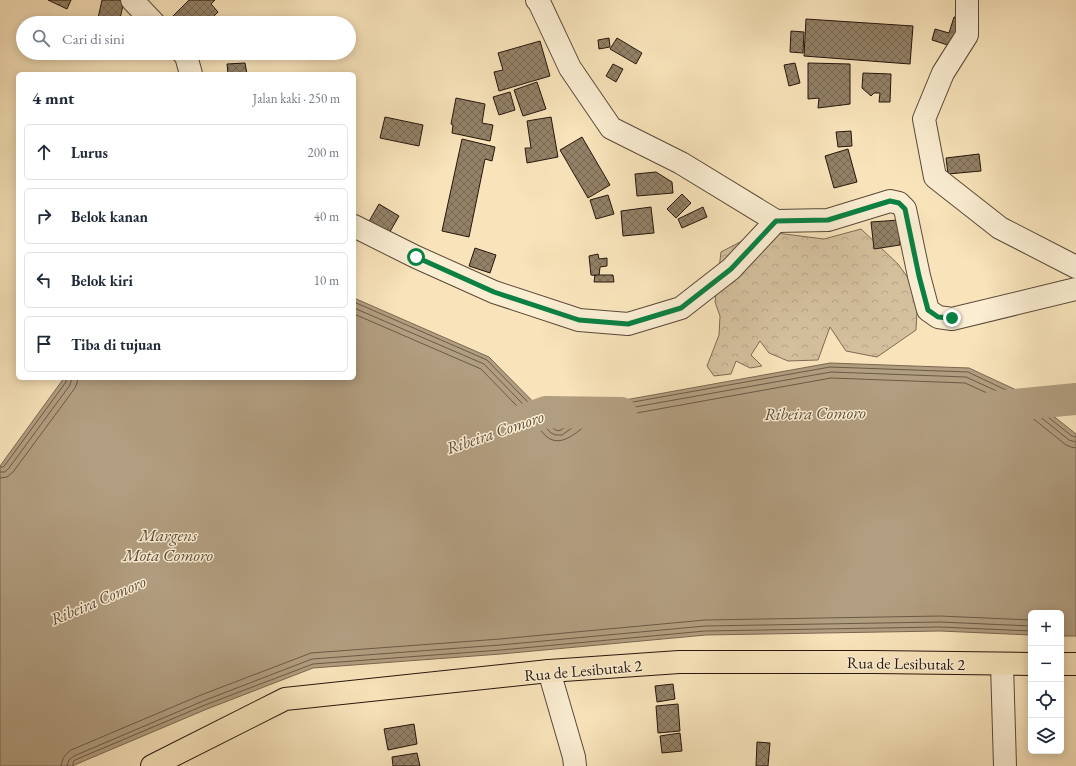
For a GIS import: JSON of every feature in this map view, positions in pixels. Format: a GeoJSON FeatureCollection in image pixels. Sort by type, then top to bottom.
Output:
{"type":"FeatureCollection","features":[{"type":"Feature","properties":{"kind":"main road","name":"Rua de Lesibutak 2"},"geometry":{"type":"LineString","coordinates":[[152,766],[285,699],[549,671],[679,662],[1028,664]]}},
{"type":"Feature","properties":{"kind":"main road"},"geometry":{"type":"LineString","coordinates":[[1064,664],[1076,664]]}},
{"type":"Feature","properties":{"kind":"street"},"geometry":{"type":"LineString","coordinates":[[132,0],[147,16]]}},
{"type":"Feature","properties":{"kind":"street"},"geometry":{"type":"LineString","coordinates":[[537,0],[570,68],[610,128],[681,163],[776,221],[828,220],[890,201],[899,203],[905,209],[919,276],[928,310],[938,317],[952,318],[1076,289]]}},
{"type":"Feature","properties":{"kind":"street"},"geometry":{"type":"LineString","coordinates":[[967,0],[966,35],[943,72],[924,119],[934,177],[1000,228],[1076,267]]}},
{"type":"Feature","properties":{"kind":"street"},"geometry":{"type":"LineString","coordinates":[[187,60],[190,72]]}},
{"type":"Feature","properties":{"kind":"street"},"geometry":{"type":"LineString","coordinates":[[356,227],[416,257],[494,292],[579,320],[628,324],[681,308],[731,269],[776,221]]}},
{"type":"Feature","properties":{"kind":"street"},"geometry":{"type":"LineString","coordinates":[[1002,664],[1005,766]]}},
{"type":"Feature","properties":{"kind":"street"},"geometry":{"type":"LineString","coordinates":[[549,671],[574,757],[575,766]]}},
{"type":"Feature","properties":{"kind":"green space"},"geometry":{"type":"Polygon","coordinates":[[[861,229],[898,264],[918,292],[916,330],[877,357],[846,351],[830,327],[818,360],[788,361],[769,353],[760,341],[751,355],[762,366],[750,368],[736,361],[731,374],[714,376],[707,366],[719,335],[720,316],[715,302],[721,252],[761,231],[824,239],[861,229]]]}},
{"type":"Feature","properties":{"kind":"water","name":"Margens Mota Comoro"},"geometry":{"type":"Polygon","coordinates":[[[356,299],[489,357],[558,427],[586,407],[830,363],[969,368],[1027,395],[1076,434],[1076,636],[1064,636],[1064,610],[1028,610],[1028,635],[940,631],[706,635],[501,654],[313,668],[207,709],[72,766],[0,766],[0,466],[63,380],[356,380],[356,299]]]}},
{"type":"Feature","properties":{"kind":"building"},"geometry":{"type":"Polygon","coordinates":[[[48,0],[71,0],[67,9],[48,0]]]}},
{"type":"Feature","properties":{"kind":"building"},"geometry":{"type":"Polygon","coordinates":[[[102,0],[124,1],[121,16],[98,16],[102,0]]]}},
{"type":"Feature","properties":{"kind":"building"},"geometry":{"type":"Polygon","coordinates":[[[189,0],[215,0],[211,4],[218,12],[214,16],[173,16],[189,0]]]}},
{"type":"Feature","properties":{"kind":"building"},"geometry":{"type":"Polygon","coordinates":[[[954,17],[963,18],[957,48],[932,40],[935,29],[949,33],[954,17]]]}},
{"type":"Feature","properties":{"kind":"building"},"geometry":{"type":"Polygon","coordinates":[[[806,19],[913,26],[910,64],[804,56],[806,19]]]}},
{"type":"Feature","properties":{"kind":"building"},"geometry":{"type":"Polygon","coordinates":[[[791,31],[804,32],[803,53],[790,52],[791,31]]]}},
{"type":"Feature","properties":{"kind":"building"},"geometry":{"type":"Polygon","coordinates":[[[609,38],[610,47],[599,49],[598,40],[609,38]]]}},
{"type":"Feature","properties":{"kind":"building"},"geometry":{"type":"Polygon","coordinates":[[[617,38],[642,53],[636,64],[610,49],[617,38]]]}},
{"type":"Feature","properties":{"kind":"building"},"geometry":{"type":"Polygon","coordinates":[[[540,41],[550,76],[499,91],[494,72],[503,70],[498,53],[540,41]]]}},
{"type":"Feature","properties":{"kind":"building"},"geometry":{"type":"Polygon","coordinates":[[[245,63],[247,72],[228,72],[227,64],[245,63]]]}},
{"type":"Feature","properties":{"kind":"building"},"geometry":{"type":"Polygon","coordinates":[[[795,63],[800,83],[789,86],[784,65],[795,63]]]}},
{"type":"Feature","properties":{"kind":"building"},"geometry":{"type":"Polygon","coordinates":[[[808,63],[850,64],[850,104],[818,108],[819,98],[808,99],[808,63]]]}},
{"type":"Feature","properties":{"kind":"building"},"geometry":{"type":"Polygon","coordinates":[[[613,64],[623,69],[616,82],[606,76],[613,64]]]}},
{"type":"Feature","properties":{"kind":"building"},"geometry":{"type":"Polygon","coordinates":[[[863,73],[891,74],[890,102],[879,102],[880,93],[874,93],[871,96],[862,88],[863,73]]]}},
{"type":"Feature","properties":{"kind":"building"},"geometry":{"type":"Polygon","coordinates":[[[537,82],[546,109],[523,116],[514,90],[537,82]]]}},
{"type":"Feature","properties":{"kind":"building"},"geometry":{"type":"Polygon","coordinates":[[[510,92],[515,110],[499,115],[493,97],[510,92]]]}},
{"type":"Feature","properties":{"kind":"building"},"geometry":{"type":"Polygon","coordinates":[[[456,98],[485,104],[482,123],[493,125],[490,141],[452,133],[453,125],[451,124],[456,98]]]}},
{"type":"Feature","properties":{"kind":"building"},"geometry":{"type":"Polygon","coordinates":[[[385,117],[423,125],[419,146],[380,138],[385,117]]]}},
{"type":"Feature","properties":{"kind":"building"},"geometry":{"type":"Polygon","coordinates":[[[551,117],[558,157],[527,163],[525,148],[531,148],[527,121],[551,117]]]}},
{"type":"Feature","properties":{"kind":"building"},"geometry":{"type":"Polygon","coordinates":[[[851,131],[852,146],[838,147],[836,132],[851,131]]]}},
{"type":"Feature","properties":{"kind":"building"},"geometry":{"type":"Polygon","coordinates":[[[582,137],[610,185],[588,198],[560,150],[582,137]]]}},
{"type":"Feature","properties":{"kind":"building"},"geometry":{"type":"Polygon","coordinates":[[[462,139],[495,147],[492,161],[485,159],[469,237],[442,231],[462,139]]]}},
{"type":"Feature","properties":{"kind":"building"},"geometry":{"type":"Polygon","coordinates":[[[848,149],[857,182],[834,188],[825,156],[848,149]]]}},
{"type":"Feature","properties":{"kind":"building"},"geometry":{"type":"Polygon","coordinates":[[[979,154],[981,171],[948,174],[946,158],[979,154]]]}},
{"type":"Feature","properties":{"kind":"building"},"geometry":{"type":"Polygon","coordinates":[[[656,172],[672,182],[673,193],[637,196],[635,174],[656,172]]]}},
{"type":"Feature","properties":{"kind":"building"},"geometry":{"type":"Polygon","coordinates":[[[682,194],[691,203],[676,218],[667,209],[682,194]]]}},
{"type":"Feature","properties":{"kind":"building"},"geometry":{"type":"Polygon","coordinates":[[[608,195],[614,214],[596,219],[590,200],[608,195]]]}},
{"type":"Feature","properties":{"kind":"building"},"geometry":{"type":"Polygon","coordinates":[[[379,204],[399,216],[388,235],[368,223],[379,204]]]}},
{"type":"Feature","properties":{"kind":"building"},"geometry":{"type":"Polygon","coordinates":[[[651,207],[654,233],[623,236],[621,211],[651,207]]]}},
{"type":"Feature","properties":{"kind":"building"},"geometry":{"type":"Polygon","coordinates":[[[703,207],[707,217],[682,228],[678,219],[703,207]]]}},
{"type":"Feature","properties":{"kind":"building"},"geometry":{"type":"Polygon","coordinates":[[[899,220],[900,245],[874,249],[871,222],[899,220]]]}},
{"type":"Feature","properties":{"kind":"building"},"geometry":{"type":"Polygon","coordinates":[[[475,248],[496,255],[490,273],[469,266],[475,248]]]}},
{"type":"Feature","properties":{"kind":"building"},"geometry":{"type":"Polygon","coordinates":[[[598,254],[599,259],[607,258],[607,266],[600,267],[599,276],[591,275],[589,256],[598,254]]]}},
{"type":"Feature","properties":{"kind":"building"},"geometry":{"type":"Polygon","coordinates":[[[595,275],[613,275],[614,282],[594,282],[595,275]]]}},
{"type":"Feature","properties":{"kind":"building"},"geometry":{"type":"Polygon","coordinates":[[[673,684],[675,699],[657,702],[655,686],[673,684]]]}},
{"type":"Feature","properties":{"kind":"building"},"geometry":{"type":"Polygon","coordinates":[[[678,704],[680,731],[658,733],[656,706],[678,704]]]}},
{"type":"Feature","properties":{"kind":"building"},"geometry":{"type":"Polygon","coordinates":[[[414,724],[417,744],[388,750],[384,729],[414,724]]]}},
{"type":"Feature","properties":{"kind":"building"},"geometry":{"type":"Polygon","coordinates":[[[680,733],[682,751],[662,753],[660,736],[680,733]]]}},
{"type":"Feature","properties":{"kind":"building"},"geometry":{"type":"Polygon","coordinates":[[[757,742],[770,743],[768,766],[756,766],[757,742]]]}},
{"type":"Feature","properties":{"kind":"building"},"geometry":{"type":"Polygon","coordinates":[[[417,753],[420,766],[393,766],[392,757],[417,753]]]}},
{"type":"Feature","properties":{"kind":"waterway","name":"Ribeira Comoro"},"geometry":{"type":"LineString","coordinates":[[993,407],[1076,399]]}},
{"type":"Feature","properties":{"kind":"waterway","name":"Ribeira Comoro"},"geometry":{"type":"LineString","coordinates":[[502,428],[546,412],[621,413]]}},
{"type":"Feature","properties":{"kind":"route"},"geometry":{"type":"LineString","coordinates":[[416,257],[494,292],[579,320],[628,324],[681,308],[731,269],[776,221],[828,220],[890,201],[899,203],[905,209],[919,276],[928,310],[938,317],[952,318]]}}]}
